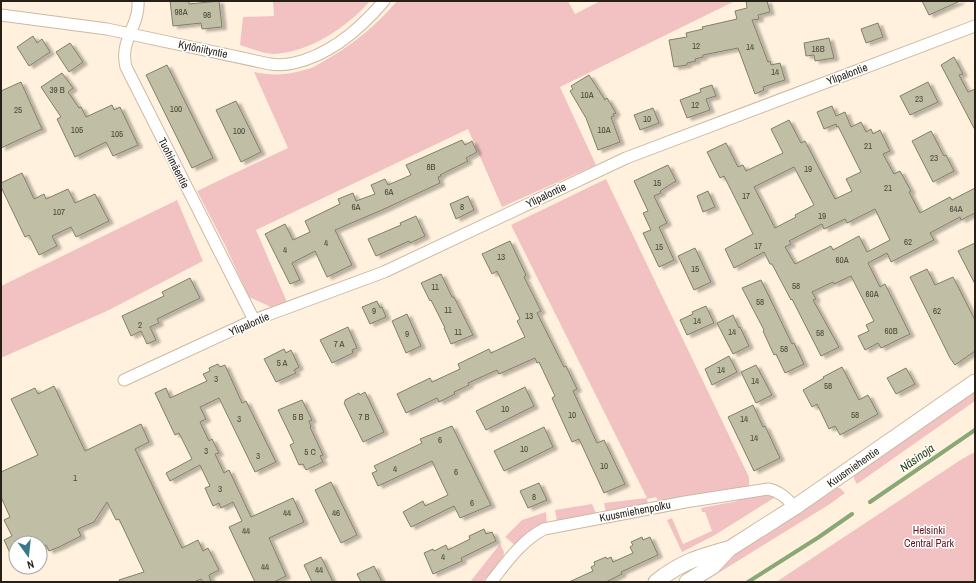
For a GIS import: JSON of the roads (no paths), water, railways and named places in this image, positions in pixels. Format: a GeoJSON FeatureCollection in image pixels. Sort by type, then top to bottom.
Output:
{"type":"FeatureCollection","features":[{"type":"Feature","properties":{"kind":"main road","name":"Kuusmiehentie"},"geometry":{"type":"LineString","coordinates":[[687,582],[713,566],[729,549],[795,507],[975,382]]}},
{"type":"Feature","properties":{"kind":"main road","name":"Kuusmiehentie"},"geometry":{"type":"LineString","coordinates":[[656,582],[672,569],[684,563],[698,557],[729,549]]}},
{"type":"Feature","properties":{"kind":"street","name":"Tuohimäentie"},"geometry":{"type":"LineString","coordinates":[[138,1],[139,8],[125,45],[123,57],[126,67],[254,320]]}},
{"type":"Feature","properties":{"kind":"street","name":"Kytöniityntie"},"geometry":{"type":"LineString","coordinates":[[1,15],[130,34],[270,64],[284,65],[294,64],[311,58],[336,44],[362,23],[384,1]]}},
{"type":"Feature","properties":{"kind":"street","name":"Ylipalontie"},"geometry":{"type":"LineString","coordinates":[[124,380],[254,320],[384,272],[626,158],[975,26]]}},
{"type":"Feature","properties":{"kind":"street","name":"Kuusmiehenpolku"},"geometry":{"type":"LineString","coordinates":[[491,582],[519,547],[531,536],[544,529],[768,489],[775,490],[784,496],[795,507]]}},
{"type":"Feature","properties":{"kind":"waterway","name":"Näsinoja"},"geometry":{"type":"LineString","coordinates":[[870,502],[975,430]]}},
{"type":"Feature","properties":{"kind":"waterway","name":"Näsinoja"},"geometry":{"type":"LineString","coordinates":[[748,582],[852,514]]}},
{"type":"Feature","properties":{"kind":"park label","name":"Helsinki Central Park"},"geometry":{"type":"Point","coordinates":[929,536]}}]}
